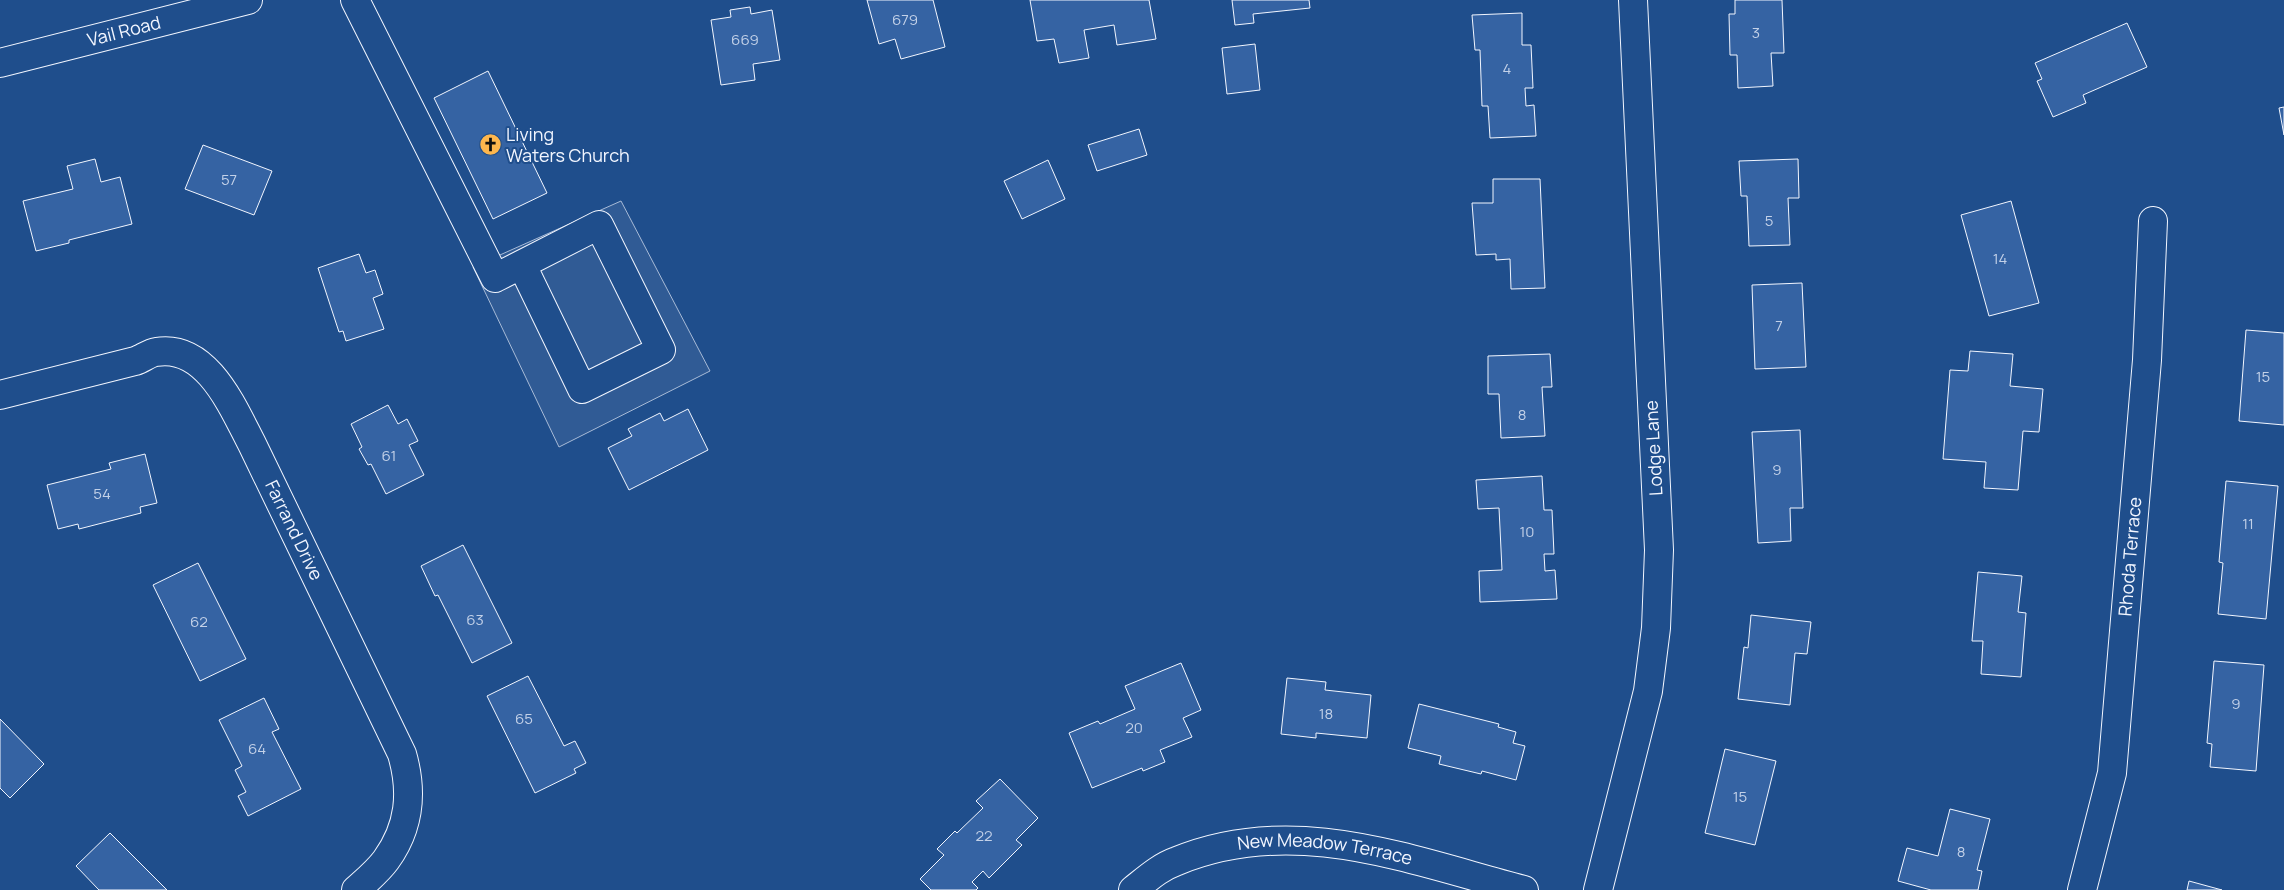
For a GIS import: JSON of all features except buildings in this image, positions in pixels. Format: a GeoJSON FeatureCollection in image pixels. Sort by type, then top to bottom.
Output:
{"type":"FeatureCollection","features":[{"type":"Feature","properties":{"kind":"street","name":"Vail Road"},"geometry":{"type":"LineString","coordinates":[[0,63],[248,0]]}},
{"type":"Feature","properties":{"kind":"street"},"geometry":{"type":"LineString","coordinates":[[355,0],[495,278],[599,225],[661,350],[582,389],[522,265]]}},
{"type":"Feature","properties":{"kind":"street","name":"Lodge Lane"},"geometry":{"type":"LineString","coordinates":[[1598,890],[1648,692],[1656,628],[1659,550],[1634,0]]}},
{"type":"Feature","properties":{"kind":"street","name":"Rhoda Terrace"},"geometry":{"type":"LineString","coordinates":[[2082,890],[2112,773],[2147,360],[2154,221]]}},
{"type":"Feature","properties":{"kind":"street","name":"Farrand Drive"},"geometry":{"type":"LineString","coordinates":[[0,395],[135,362],[156,352],[179,352],[199,362],[227,398],[252,444],[402,754],[408,775],[409,798],[406,821],[397,842],[385,862],[356,890]]}},
{"type":"Feature","properties":{"kind":"street","name":"New Meadow Terrace"},"geometry":{"type":"LineString","coordinates":[[1133,890],[1156,872],[1176,861],[1219,847],[1264,840],[1310,840],[1356,845],[1524,890]]}},
{"type":"Feature","properties":{"kind":"shaded area"},"geometry":{"type":"Polygon","coordinates":[[[621,201],[710,371],[559,447],[473,267],[621,201]]]}},
{"type":"Feature","properties":{"kind":"place","name":"Living Waters Church"},"geometry":{"type":"Point","coordinates":[490,145]}}]}
